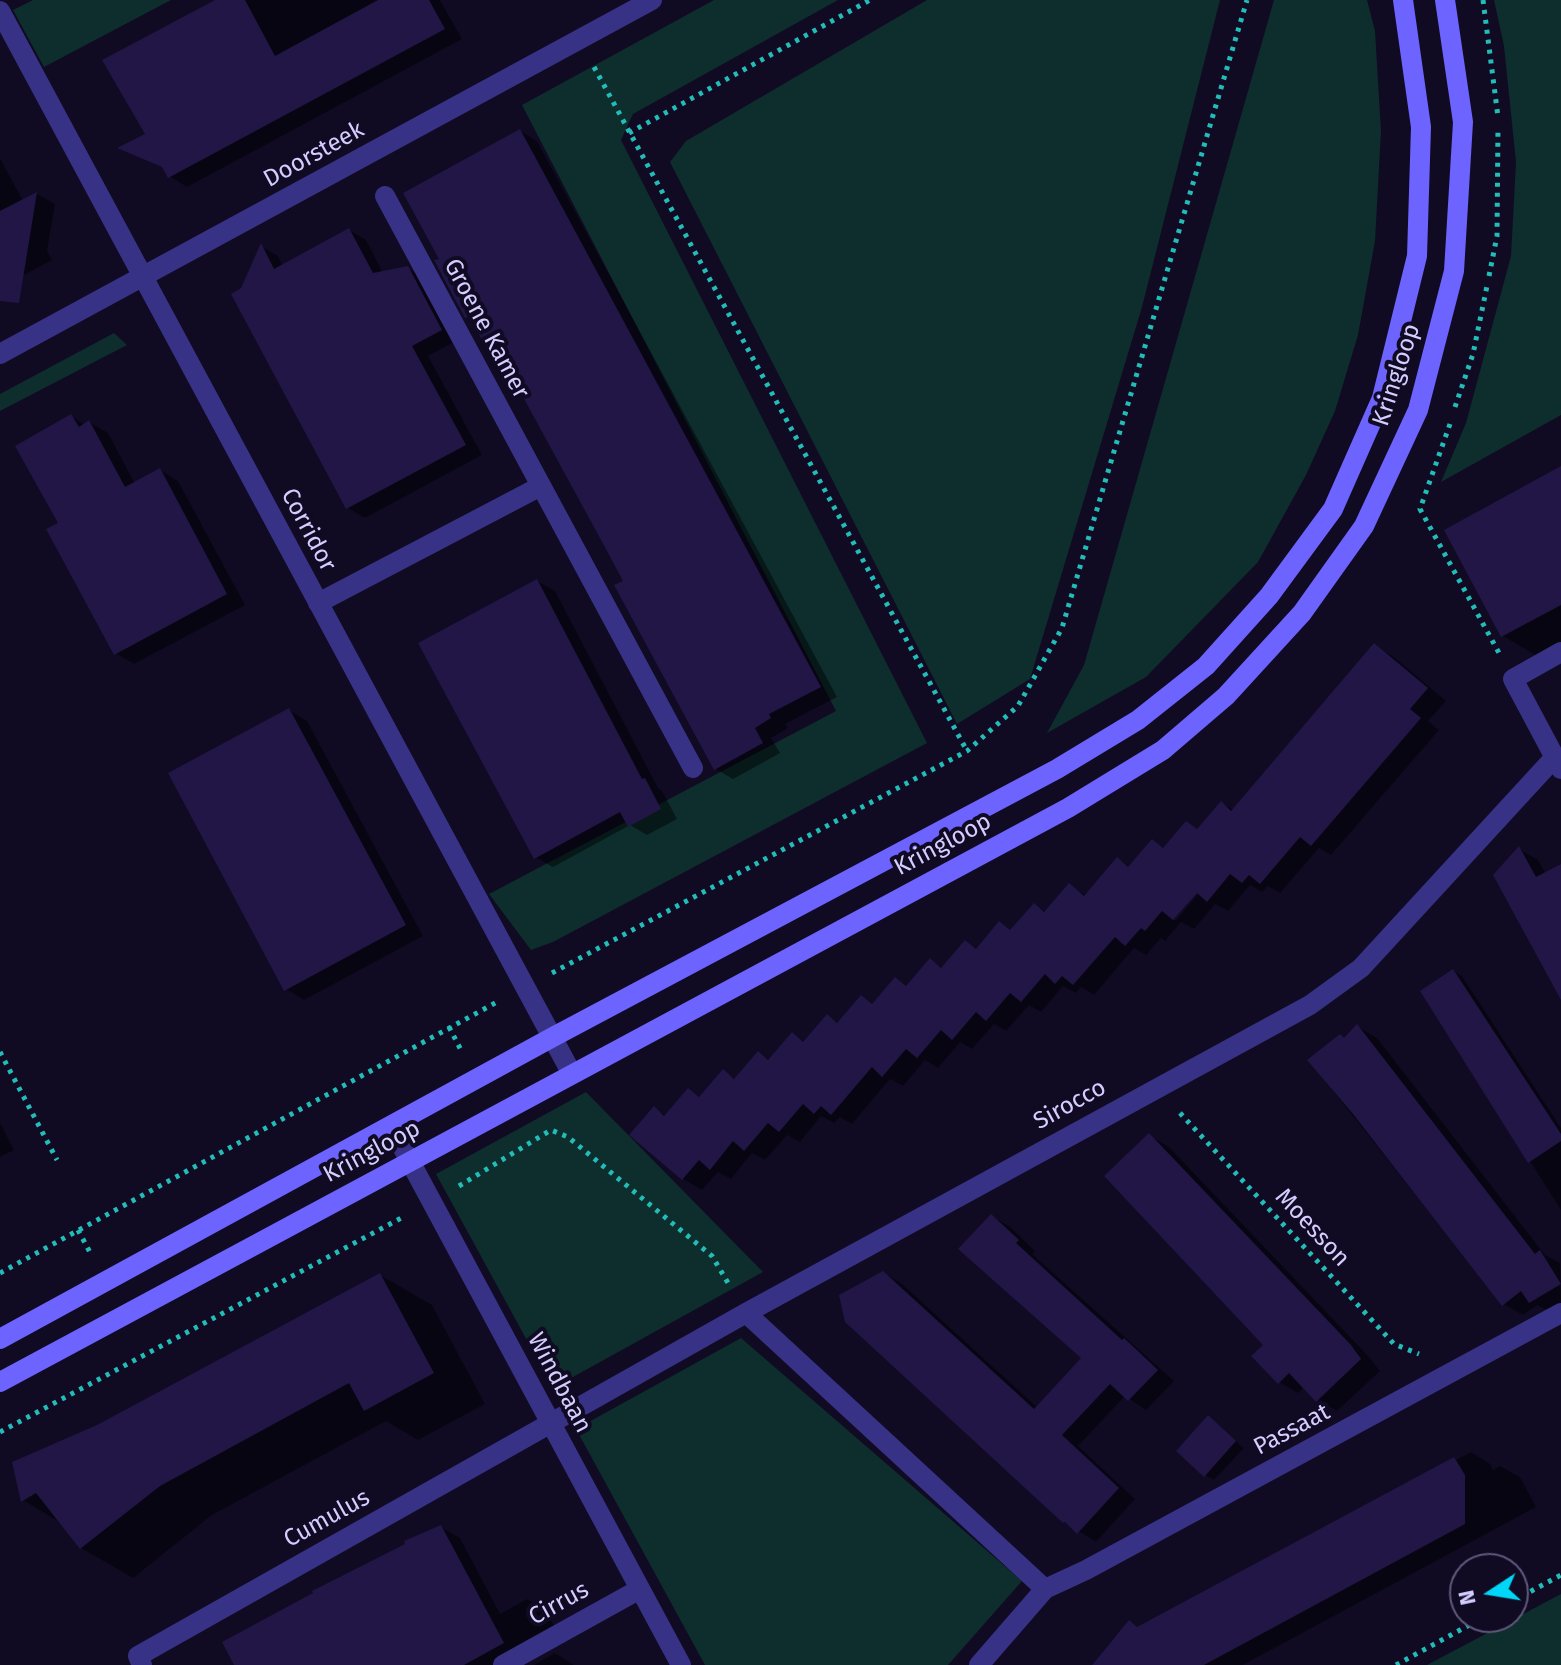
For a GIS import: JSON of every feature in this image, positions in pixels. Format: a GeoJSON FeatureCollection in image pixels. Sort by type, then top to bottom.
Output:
{"type":"FeatureCollection","features":[{"type":"Feature","properties":{"kind":"street","name":"Doorsteek"},"geometry":{"type":"LineString","coordinates":[[0,354],[652,0]]}},
{"type":"Feature","properties":{"kind":"street","name":"Kringloop"},"geometry":{"type":"LineString","coordinates":[[0,1339],[553,1037],[1057,769],[1138,720],[1206,666],[1269,596],[1333,509],[1382,398],[1417,256],[1421,127],[1403,0]]}},
{"type":"Feature","properties":{"kind":"street","name":"Kringloop"},"geometry":{"type":"LineString","coordinates":[[0,1382],[1068,808],[1163,750],[1226,696],[1302,613],[1364,526],[1418,410],[1454,271],[1463,122],[1445,0]]}},
{"type":"Feature","properties":{"kind":"street","name":"Corridor"},"geometry":{"type":"LineString","coordinates":[[0,11],[572,1074]]}},
{"type":"Feature","properties":{"kind":"street","name":"Groene Kamer"},"geometry":{"type":"LineString","coordinates":[[385,196],[693,768]]}},
{"type":"Feature","properties":{"kind":"street"},"geometry":{"type":"LineString","coordinates":[[318,603],[541,486]]}},
{"type":"Feature","properties":{"kind":"street"},"geometry":{"type":"LineString","coordinates":[[1558,763],[1513,679],[1561,652]]}},
{"type":"Feature","properties":{"kind":"street","name":"Sirocco"},"geometry":{"type":"LineString","coordinates":[[551,1423],[1156,1087],[1310,1005],[1361,968],[1558,763]]}},
{"type":"Feature","properties":{"kind":"street","name":"Windbaan"},"geometry":{"type":"LineString","coordinates":[[391,1126],[681,1665]]}},
{"type":"Feature","properties":{"kind":"street"},"geometry":{"type":"LineString","coordinates":[[746,1313],[1045,1589]]}},
{"type":"Feature","properties":{"kind":"street","name":"Passaat"},"geometry":{"type":"LineString","coordinates":[[979,1665],[1045,1589],[1086,1570],[1561,1313]]}},
{"type":"Feature","properties":{"kind":"street","name":"Cumulus"},"geometry":{"type":"LineString","coordinates":[[142,1665],[138,1656],[551,1423]]}},
{"type":"Feature","properties":{"kind":"street","name":"Cirrus"},"geometry":{"type":"LineString","coordinates":[[503,1665],[640,1589]]}},
{"type":"Feature","properties":{"kind":"path"},"geometry":{"type":"LineString","coordinates":[[629,133],[870,0]]}},
{"type":"Feature","properties":{"kind":"path"},"geometry":{"type":"LineString","coordinates":[[0,1273],[362,1074],[967,751],[1018,706],[1062,628],[1247,0]]}},
{"type":"Feature","properties":{"kind":"path"},"geometry":{"type":"LineString","coordinates":[[1483,0],[1498,117],[1497,236],[1473,354],[1420,509],[1513,679]]}},
{"type":"Feature","properties":{"kind":"path"},"geometry":{"type":"LineString","coordinates":[[579,40],[967,751]]}},
{"type":"Feature","properties":{"kind":"path"},"geometry":{"type":"LineString","coordinates":[[0,1052],[57,1160]]}},
{"type":"Feature","properties":{"kind":"path","name":"Moesson"},"geometry":{"type":"LineString","coordinates":[[1156,1087],[1394,1344],[1457,1370]]}},
{"type":"Feature","properties":{"kind":"path"},"geometry":{"type":"LineString","coordinates":[[0,1432],[432,1202],[551,1130],[568,1137],[712,1256],[746,1313]]}},
{"type":"Feature","properties":{"kind":"path"},"geometry":{"type":"LineString","coordinates":[[78,1230],[98,1267]]}},
{"type":"Feature","properties":{"kind":"path"},"geometry":{"type":"LineString","coordinates":[[1529,1592],[1561,1575]]}},
{"type":"Feature","properties":{"kind":"path"},"geometry":{"type":"LineString","coordinates":[[1396,1665],[1455,1633]]}},
{"type":"Feature","properties":{"kind":"green space"},"geometry":{"type":"Polygon","coordinates":[[[33,0],[171,0],[44,67],[13,10],[33,0]]]}},
{"type":"Feature","properties":{"kind":"green space"},"geometry":{"type":"Polygon","coordinates":[[[714,0],[838,0],[633,114],[621,140],[927,743],[553,942],[531,950],[489,894],[836,711],[522,105],[714,0]]]}},
{"type":"Feature","properties":{"kind":"green space"},"geometry":{"type":"Polygon","coordinates":[[[927,0],[1220,0],[1142,307],[1030,679],[957,724],[670,162],[686,141],[927,0]]]}},
{"type":"Feature","properties":{"kind":"green space"},"geometry":{"type":"Polygon","coordinates":[[[1274,0],[1367,0],[1375,31],[1381,131],[1375,241],[1358,335],[1335,411],[1306,475],[1258,562],[1146,677],[1047,733],[1084,665],[1274,0]]]}},
{"type":"Feature","properties":{"kind":"green space"},"geometry":{"type":"Polygon","coordinates":[[[1494,0],[1561,0],[1561,415],[1441,482],[1466,423],[1511,256],[1516,162],[1504,46],[1494,0]]]}},
{"type":"Feature","properties":{"kind":"green space"},"geometry":{"type":"Polygon","coordinates":[[[114,333],[127,345],[0,411],[0,394],[114,333]]]}},
{"type":"Feature","properties":{"kind":"green space"},"geometry":{"type":"Polygon","coordinates":[[[586,1092],[763,1272],[553,1388],[436,1174],[586,1092]]]}},
{"type":"Feature","properties":{"kind":"green space"},"geometry":{"type":"Polygon","coordinates":[[[741,1338],[1022,1581],[948,1665],[705,1665],[576,1429],[741,1338]]]}},
{"type":"Feature","properties":{"kind":"green space"},"geometry":{"type":"Polygon","coordinates":[[[1561,1594],[1561,1665],[1427,1665],[1487,1633],[1529,1633],[1529,1611],[1561,1594]]]}},
{"type":"Feature","properties":{"kind":"building"},"geometry":{"type":"Polygon","coordinates":[[[215,0],[245,0],[275,56],[378,0],[429,0],[445,29],[168,178],[162,167],[117,148],[145,134],[102,60],[215,0]]]}},
{"type":"Feature","properties":{"kind":"building"},"geometry":{"type":"Polygon","coordinates":[[[520,129],[821,687],[769,714],[771,718],[755,728],[763,743],[714,770],[614,585],[623,581],[607,551],[510,373],[502,377],[469,316],[465,318],[434,260],[439,259],[403,193],[520,129]]]}},
{"type":"Feature","properties":{"kind":"building"},"geometry":{"type":"Polygon","coordinates":[[[37,192],[19,303],[0,301],[0,211],[37,192]]]}},
{"type":"Feature","properties":{"kind":"building"},"geometry":{"type":"Polygon","coordinates":[[[349,228],[373,273],[408,266],[442,330],[412,346],[466,445],[346,509],[231,294],[241,288],[261,243],[274,269],[349,228]]]}},
{"type":"Feature","properties":{"kind":"building"},"geometry":{"type":"Polygon","coordinates":[[[71,414],[79,427],[89,420],[125,487],[160,468],[227,594],[114,655],[46,529],[58,523],[15,446],[71,414]]]}},
{"type":"Feature","properties":{"kind":"building"},"geometry":{"type":"Polygon","coordinates":[[[1561,466],[1561,605],[1501,637],[1444,530],[1561,466]]]}},
{"type":"Feature","properties":{"kind":"building"},"geometry":{"type":"Polygon","coordinates":[[[537,579],[642,779],[645,778],[661,809],[628,827],[620,812],[534,859],[418,643],[537,579]]]}},
{"type":"Feature","properties":{"kind":"building"},"geometry":{"type":"Polygon","coordinates":[[[1374,643],[1428,688],[1410,709],[1421,718],[1311,846],[1300,837],[1260,884],[1249,875],[1242,883],[1230,874],[1207,902],[1197,893],[1173,920],[1162,911],[1145,931],[1141,928],[1125,946],[1115,937],[1073,985],[1062,976],[1055,984],[1045,974],[1021,1002],[1010,993],[986,1021],[976,1012],[952,1040],[941,1030],[917,1058],[906,1049],[882,1077],[872,1067],[831,1115],[821,1106],[814,1114],[803,1104],[779,1132],[768,1123],[744,1151],[733,1141],[710,1170],[699,1160],[682,1180],[629,1135],[654,1106],[664,1116],[688,1088],[699,1097],[723,1069],[734,1079],[758,1051],[768,1060],[792,1032],[803,1042],[827,1014],[837,1023],[861,995],[872,1004],[895,977],[906,986],[930,958],[941,968],[965,940],[976,949],[999,921],[1010,930],[1034,903],[1044,912],[1069,883],[1084,896],[1117,857],[1128,867],[1152,839],[1163,848],[1186,821],[1197,829],[1221,801],[1231,811],[1374,643]]]}},
{"type":"Feature","properties":{"kind":"building"},"geometry":{"type":"Polygon","coordinates":[[[289,708],[406,925],[284,991],[168,773],[289,708]]]}},
{"type":"Feature","properties":{"kind":"building"},"geometry":{"type":"Polygon","coordinates":[[[1519,846],[1536,877],[1561,864],[1561,1000],[1493,875],[1519,846]]]}},
{"type":"Feature","properties":{"kind":"building"},"geometry":{"type":"Polygon","coordinates":[[[1453,969],[1561,1134],[1561,1141],[1528,1163],[1420,991],[1453,969]]]}},
{"type":"Feature","properties":{"kind":"building"},"geometry":{"type":"Polygon","coordinates":[[[1357,1024],[1535,1254],[1540,1250],[1561,1284],[1529,1303],[1521,1291],[1502,1306],[1353,1114],[1307,1060],[1340,1034],[1344,1038],[1357,1024]]]}},
{"type":"Feature","properties":{"kind":"building"},"geometry":{"type":"Polygon","coordinates":[[[1149,1133],[1361,1359],[1316,1402],[1289,1373],[1278,1384],[1251,1356],[1263,1345],[1104,1176],[1149,1133]]]}},
{"type":"Feature","properties":{"kind":"building"},"geometry":{"type":"Polygon","coordinates":[[[991,1214],[1019,1240],[1016,1243],[1158,1370],[1128,1401],[1110,1384],[1062,1435],[1119,1488],[1077,1534],[845,1322],[839,1295],[883,1271],[1034,1409],[1081,1358],[958,1249],[991,1214]]]}},
{"type":"Feature","properties":{"kind":"building"},"geometry":{"type":"Polygon","coordinates":[[[380,1273],[434,1373],[364,1411],[349,1383],[160,1486],[80,1549],[36,1493],[21,1502],[12,1462],[97,1425],[380,1273]]]}},
{"type":"Feature","properties":{"kind":"building"},"geometry":{"type":"Polygon","coordinates":[[[1208,1415],[1236,1441],[1204,1477],[1176,1451],[1208,1415]]]}},
{"type":"Feature","properties":{"kind":"building"},"geometry":{"type":"Polygon","coordinates":[[[1454,1457],[1465,1475],[1465,1524],[1204,1665],[1092,1665],[1129,1620],[1137,1627],[1454,1457]]]}},
{"type":"Feature","properties":{"kind":"building"},"geometry":{"type":"Polygon","coordinates":[[[441,1525],[504,1643],[464,1665],[234,1665],[222,1642],[312,1591],[405,1544],[404,1541],[441,1525]]]}}]}
